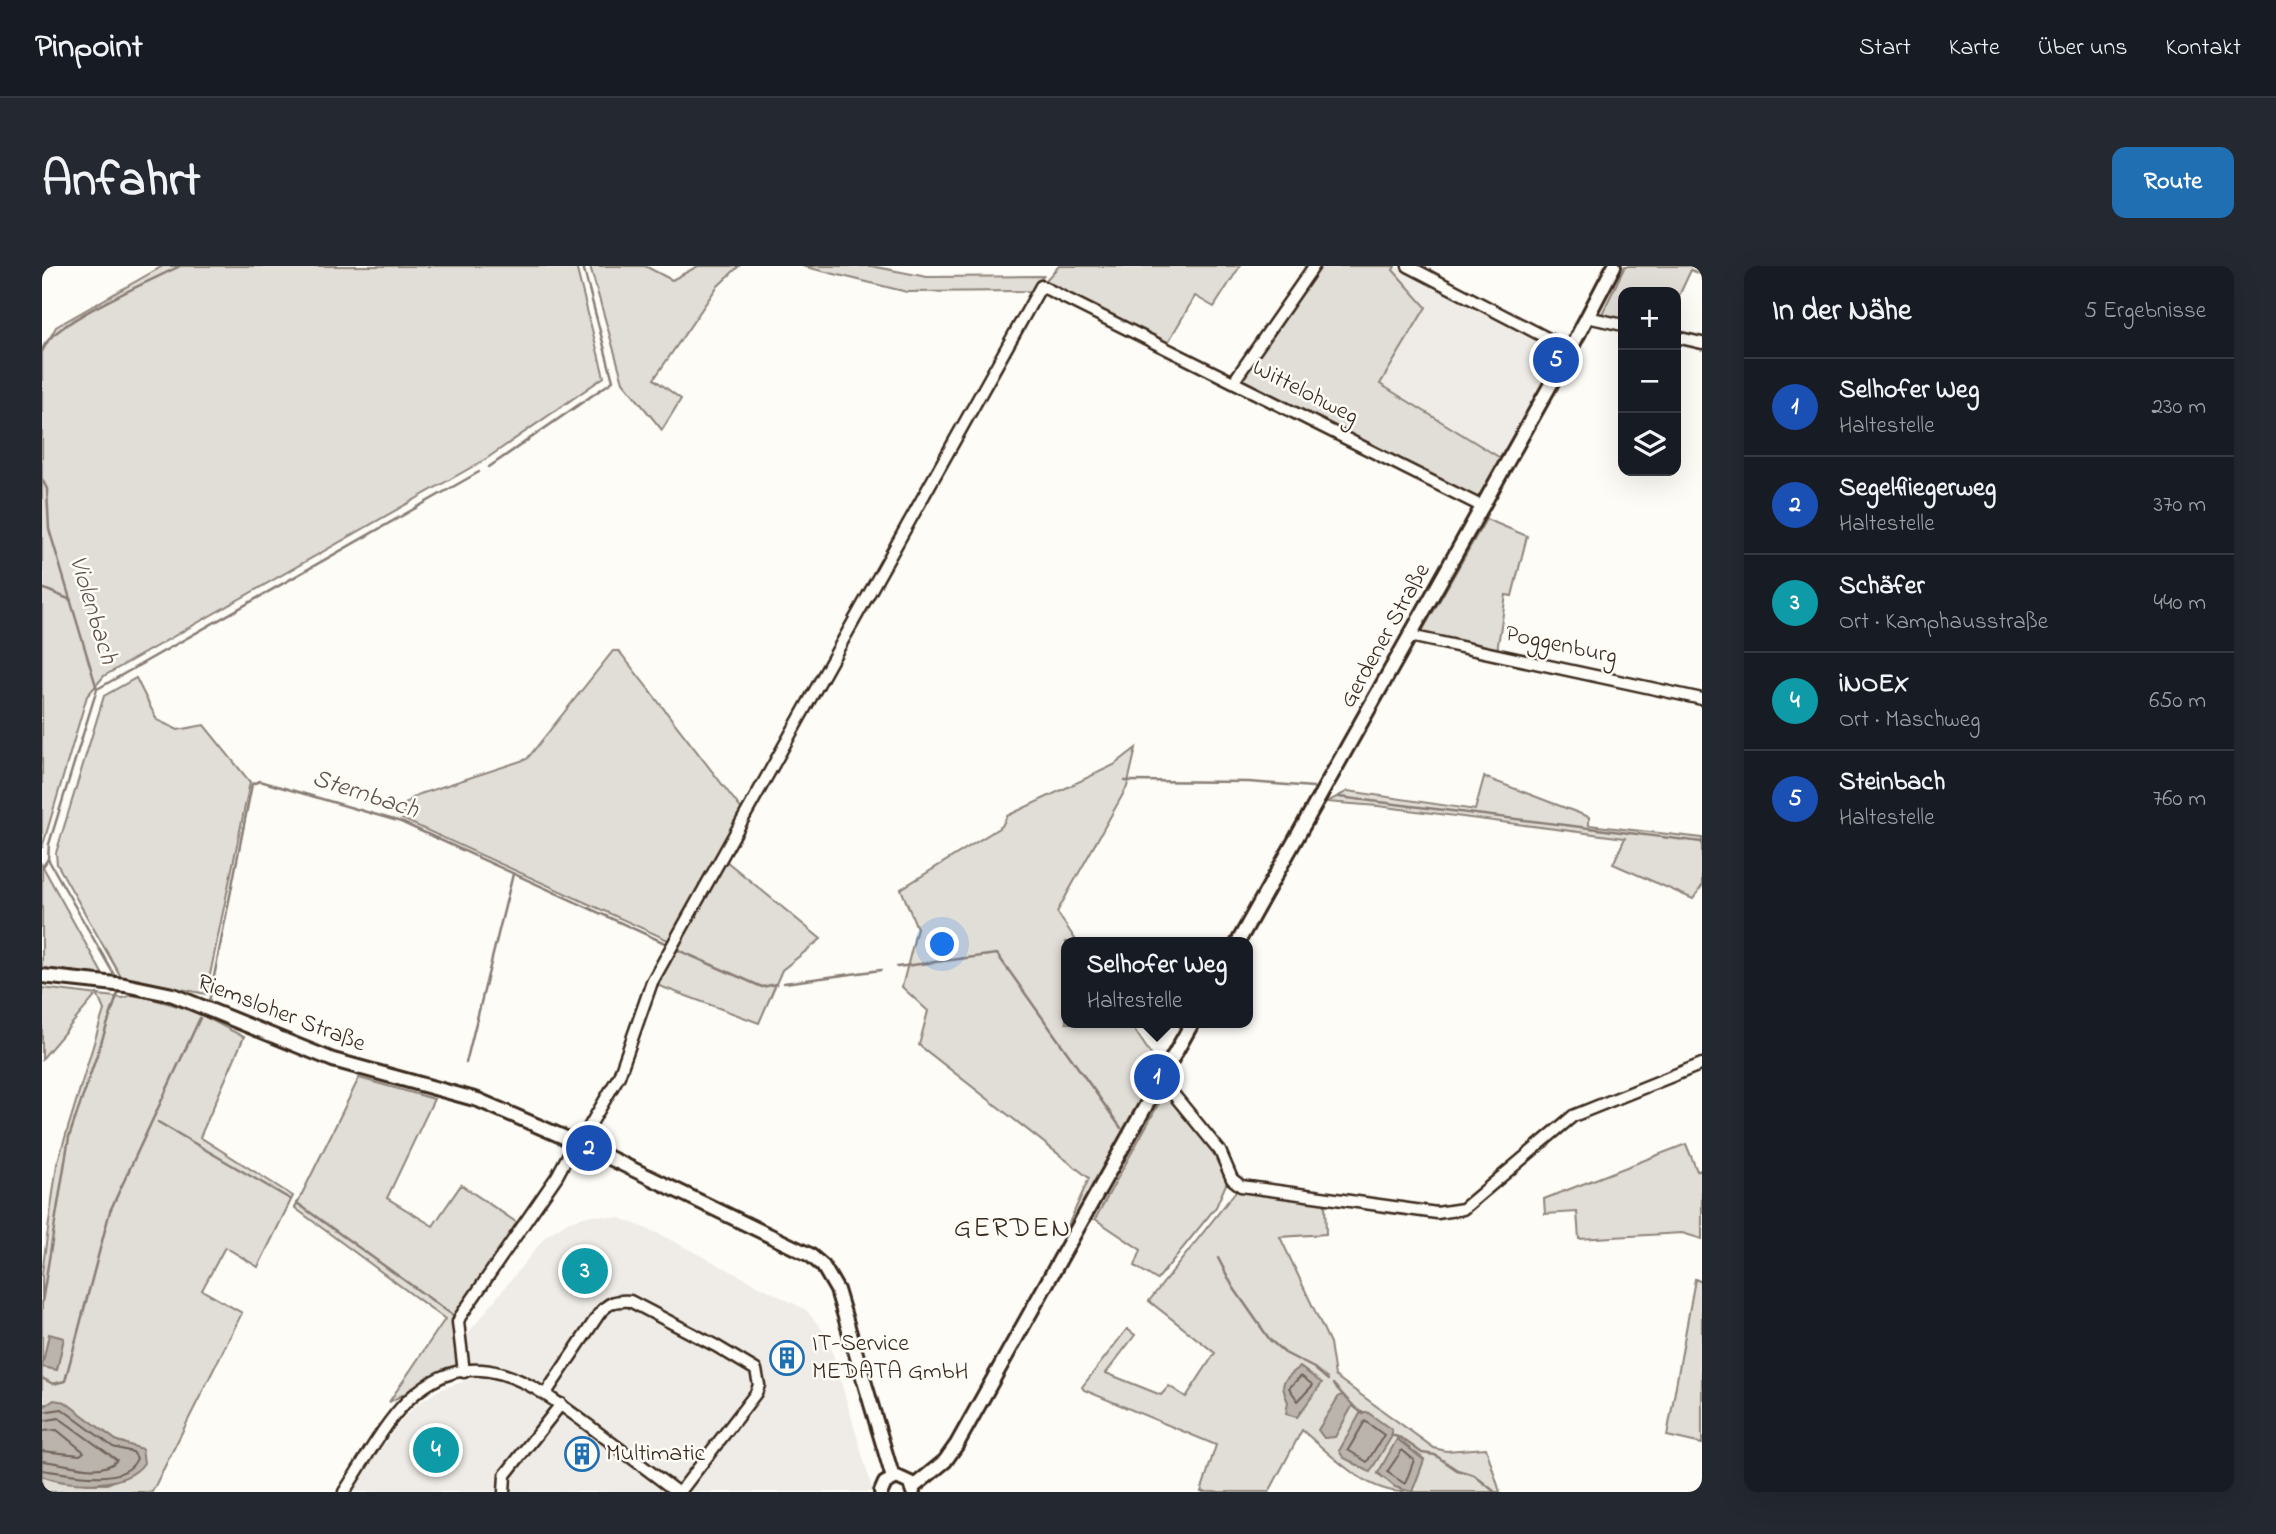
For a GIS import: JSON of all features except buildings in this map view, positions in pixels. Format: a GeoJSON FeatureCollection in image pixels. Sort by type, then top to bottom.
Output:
{"type":"FeatureCollection","features":[{"type":"Feature","properties":{"kind":"main road","name":"Gerdener Straße"},"geometry":{"type":"LineString","coordinates":[[1241,937],[1483,507],[1614,266]]}},
{"type":"Feature","properties":{"kind":"main road","name":"Riemsloher Straße"},"geometry":{"type":"LineString","coordinates":[[42,976],[125,985],[192,1001],[307,1050],[478,1100],[579,1144],[796,1247],[823,1266],[837,1290],[892,1478]]}},
{"type":"Feature","properties":{"kind":"main road"},"geometry":{"type":"LineString","coordinates":[[881,1492],[885,1483],[892,1478],[902,1478],[912,1490],[933,1473],[957,1444],[1189,1028]]}},
{"type":"Feature","properties":{"kind":"street","name":"Wittelohweg"},"geometry":{"type":"LineString","coordinates":[[1314,266],[1234,381],[1483,507]]}},
{"type":"Feature","properties":{"kind":"street"},"geometry":{"type":"LineString","coordinates":[[1408,266],[1570,350]]}},
{"type":"Feature","properties":{"kind":"street"},"geometry":{"type":"LineString","coordinates":[[464,1372],[458,1322],[460,1317],[556,1176],[572,1148],[579,1144],[619,1076],[652,982],[1041,286],[1234,381]]}},
{"type":"Feature","properties":{"kind":"street"},"geometry":{"type":"LineString","coordinates":[[1587,317],[1618,324]]}},
{"type":"Feature","properties":{"kind":"street"},"geometry":{"type":"LineString","coordinates":[[1681,338],[1702,343]]}},
{"type":"Feature","properties":{"kind":"street","name":"Poggenburg"},"geometry":{"type":"LineString","coordinates":[[1410,636],[1702,699]]}},
{"type":"Feature","properties":{"kind":"street"},"geometry":{"type":"LineString","coordinates":[[1161,1079],[1220,1151],[1232,1179],[1241,1186],[1437,1213],[1463,1209],[1573,1116],[1702,1064]]}},
{"type":"Feature","properties":{"kind":"street"},"geometry":{"type":"LineString","coordinates":[[344,1492],[406,1403],[429,1384],[464,1372],[508,1374],[546,1393],[679,1492],[756,1393],[759,1385],[756,1370],[629,1301],[618,1300],[608,1303],[599,1314],[546,1393]]}},
{"type":"Feature","properties":{"kind":"street"},"geometry":{"type":"LineString","coordinates":[[505,1492],[505,1475],[561,1404]]}},
{"type":"Feature","properties":{"kind":"shaded area"},"geometry":{"type":"Polygon","coordinates":[[[163,266],[576,266],[604,377],[486,459],[104,676],[87,696],[42,848],[42,352],[56,327],[163,266]]]}},
{"type":"Feature","properties":{"kind":"shaded area"},"geometry":{"type":"Polygon","coordinates":[[[590,266],[645,266],[672,280],[698,266],[739,266],[717,287],[654,379],[681,399],[662,430],[623,382],[590,266]]]}},
{"type":"Feature","properties":{"kind":"shaded area"},"geometry":{"type":"Polygon","coordinates":[[[802,266],[871,266],[927,277],[1043,276],[1032,291],[907,292],[802,266]]]}},
{"type":"Feature","properties":{"kind":"shaded area"},"geometry":{"type":"Polygon","coordinates":[[[1059,266],[1240,266],[1214,307],[1195,296],[1166,346],[1043,283],[1059,266]]]}},
{"type":"Feature","properties":{"kind":"shaded area"},"geometry":{"type":"Polygon","coordinates":[[[1319,266],[1395,266],[1393,270],[1426,307],[1380,384],[1502,459],[1476,503],[1239,379],[1319,266]]]}},
{"type":"Feature","properties":{"kind":"shaded area"},"geometry":{"type":"Polygon","coordinates":[[[1395,266],[1563,350],[1502,459],[1380,384],[1426,307],[1393,270],[1395,266]]]}},
{"type":"Feature","properties":{"kind":"shaded area"},"geometry":{"type":"Polygon","coordinates":[[[1625,266],[1702,266],[1702,275],[1691,270],[1681,291],[1681,287],[1618,287],[1618,321],[1600,318],[1625,266]]]}},
{"type":"Feature","properties":{"kind":"shaded area"},"geometry":{"type":"Polygon","coordinates":[[[1486,519],[1527,536],[1512,596],[1506,595],[1497,651],[1421,633],[1486,519]]]}},
{"type":"Feature","properties":{"kind":"shaded area"},"geometry":{"type":"Polygon","coordinates":[[[613,651],[619,651],[742,810],[670,941],[402,819],[404,805],[417,795],[527,759],[613,651]]]}},
{"type":"Feature","properties":{"kind":"shaded area"},"geometry":{"type":"Polygon","coordinates":[[[136,678],[157,720],[178,730],[204,725],[250,782],[206,994],[121,977],[57,864],[56,853],[104,696],[136,678]]]}},
{"type":"Feature","properties":{"kind":"shaded area"},"geometry":{"type":"Polygon","coordinates":[[[1136,748],[1127,787],[1057,912],[1074,937],[1061,937],[1061,1028],[1133,1028],[1160,1068],[1069,1236],[1066,1230],[1089,1178],[919,1045],[928,1011],[902,987],[917,928],[901,889],[1002,826],[1007,816],[1114,765],[1136,748]]]}},
{"type":"Feature","properties":{"kind":"shaded area"},"geometry":{"type":"Polygon","coordinates":[[[1484,777],[1589,817],[1589,825],[1702,838],[1702,886],[1693,899],[1613,864],[1625,838],[1378,806],[1327,802],[1348,791],[1475,810],[1484,777]]]}},
{"type":"Feature","properties":{"kind":"shaded area"},"geometry":{"type":"Polygon","coordinates":[[[726,861],[821,939],[782,970],[759,1023],[654,984],[726,861]]]}},
{"type":"Feature","properties":{"kind":"shaded area"},"geometry":{"type":"Polygon","coordinates":[[[42,865],[103,975],[42,968],[42,865]]]}},
{"type":"Feature","properties":{"kind":"shaded area"},"geometry":{"type":"Polygon","coordinates":[[[42,988],[96,995],[42,1059],[42,988]]]}},
{"type":"Feature","properties":{"kind":"shaded area"},"geometry":{"type":"Polygon","coordinates":[[[97,995],[123,998],[132,995],[192,1010],[244,1037],[200,1137],[293,1196],[258,1267],[225,1247],[202,1290],[242,1313],[152,1492],[42,1492],[42,1475],[87,1484],[107,1484],[133,1473],[125,1443],[117,1441],[69,1406],[45,1404],[42,1408],[42,1273],[57,1164],[104,1010],[97,995]]]}},
{"type":"Feature","properties":{"kind":"shaded area"},"geometry":{"type":"Polygon","coordinates":[[[359,1078],[434,1099],[387,1198],[433,1226],[461,1185],[519,1224],[454,1321],[457,1367],[389,1402],[445,1319],[295,1208],[359,1078]]]}},
{"type":"Feature","properties":{"kind":"shaded area"},"geometry":{"type":"Polygon","coordinates":[[[1164,1094],[1171,1096],[1217,1154],[1227,1182],[1216,1207],[1157,1280],[1135,1266],[1141,1250],[1095,1219],[1164,1094]]]}},
{"type":"Feature","properties":{"kind":"shaded area"},"geometry":{"type":"Polygon","coordinates":[[[1686,1144],[1697,1171],[1702,1170],[1702,1239],[1682,1233],[1579,1239],[1577,1212],[1545,1214],[1544,1199],[1686,1144]]]}},
{"type":"Feature","properties":{"kind":"shaded area"},"geometry":{"type":"Polygon","coordinates":[[[1236,1191],[1325,1201],[1326,1234],[1280,1237],[1330,1343],[1335,1376],[1434,1448],[1446,1451],[1486,1448],[1500,1492],[1412,1492],[1424,1459],[1398,1439],[1378,1474],[1404,1492],[1376,1486],[1349,1470],[1302,1430],[1269,1492],[1201,1492],[1216,1445],[1082,1387],[1127,1329],[1135,1335],[1106,1373],[1161,1395],[1169,1386],[1186,1397],[1215,1353],[1149,1301],[1236,1191]],[[1361,1412],[1343,1457],[1366,1470],[1361,1412]]]}},
{"type":"Feature","properties":{"kind":"shaded area"},"geometry":{"type":"Polygon","coordinates":[[[592,1215],[620,1218],[659,1234],[806,1310],[828,1337],[873,1492],[350,1492],[399,1423],[417,1404],[441,1389],[471,1379],[466,1336],[546,1236],[569,1221],[592,1215]]]}},
{"type":"Feature","properties":{"kind":"shaded area"},"geometry":{"type":"Polygon","coordinates":[[[1695,1279],[1702,1282],[1702,1444],[1667,1436],[1695,1279]]]}},
{"type":"Feature","properties":{"kind":"water"},"geometry":{"type":"Polygon","coordinates":[[[49,1334],[64,1338],[57,1370],[42,1367],[49,1334]]]}},
{"type":"Feature","properties":{"kind":"water"},"geometry":{"type":"Polygon","coordinates":[[[1300,1367],[1322,1383],[1297,1417],[1286,1414],[1288,1402],[1283,1386],[1289,1375],[1300,1367]]]}},
{"type":"Feature","properties":{"kind":"water"},"geometry":{"type":"Polygon","coordinates":[[[1343,1395],[1353,1405],[1335,1437],[1324,1438],[1318,1430],[1339,1396],[1343,1395]]]}},
{"type":"Feature","properties":{"kind":"water"},"geometry":{"type":"Polygon","coordinates":[[[54,1400],[65,1402],[117,1441],[142,1449],[144,1463],[124,1478],[96,1483],[81,1484],[42,1476],[42,1408],[54,1400]]]}},
{"type":"Feature","properties":{"kind":"water"},"geometry":{"type":"Polygon","coordinates":[[[1361,1412],[1367,1412],[1392,1430],[1392,1436],[1370,1472],[1343,1457],[1339,1451],[1361,1412]]]}},
{"type":"Feature","properties":{"kind":"water"},"geometry":{"type":"Polygon","coordinates":[[[1397,1439],[1424,1460],[1412,1492],[1395,1487],[1378,1473],[1397,1439]]]}},
{"type":"Feature","properties":{"kind":"waterway","name":"Violenbach"},"geometry":{"type":"LineString","coordinates":[[42,351],[48,340],[81,316],[180,266]]}},
{"type":"Feature","properties":{"kind":"waterway"},"geometry":{"type":"LineString","coordinates":[[489,467],[613,381],[583,266]]}},
{"type":"Feature","properties":{"kind":"waterway"},"geometry":{"type":"LineString","coordinates":[[99,688],[479,472]]}},
{"type":"Feature","properties":{"kind":"waterway","name":"Violenbach"},"geometry":{"type":"LineString","coordinates":[[42,479],[47,489],[49,529],[97,689],[49,844],[48,859],[117,980]]}},
{"type":"Feature","properties":{"kind":"waterway"},"geometry":{"type":"LineString","coordinates":[[42,588],[71,600]]}},
{"type":"Feature","properties":{"kind":"waterway","name":"Sternbach"},"geometry":{"type":"LineString","coordinates":[[209,1002],[252,784],[260,781],[401,822],[667,944]]}},
{"type":"Feature","properties":{"kind":"waterway"},"geometry":{"type":"LineString","coordinates":[[1125,781],[1249,782],[1313,787]]}},
{"type":"Feature","properties":{"kind":"waterway"},"geometry":{"type":"LineString","coordinates":[[1339,797],[1702,842]]}},
{"type":"Feature","properties":{"kind":"waterway"},"geometry":{"type":"LineString","coordinates":[[42,868],[48,859]]}},
{"type":"Feature","properties":{"kind":"waterway"},"geometry":{"type":"LineString","coordinates":[[466,1063],[513,874]]}},
{"type":"Feature","properties":{"kind":"waterway","name":"Sternbach"},"geometry":{"type":"LineString","coordinates":[[678,950],[762,987],[776,984]]}},
{"type":"Feature","properties":{"kind":"waterway","name":"Sternbach"},"geometry":{"type":"LineString","coordinates":[[897,967],[997,954],[1121,1128]]}},
{"type":"Feature","properties":{"kind":"waterway","name":"Sternbach"},"geometry":{"type":"LineString","coordinates":[[784,983],[881,970]]}},
{"type":"Feature","properties":{"kind":"waterway","name":"Violenbach"},"geometry":{"type":"LineString","coordinates":[[42,1302],[69,1137],[119,990]]}},
{"type":"Feature","properties":{"kind":"waterway","name":"Sternbach"},"geometry":{"type":"LineString","coordinates":[[42,1378],[53,1384],[65,1381],[110,1211],[200,1018]]}},
{"type":"Feature","properties":{"kind":"waterway"},"geometry":{"type":"LineString","coordinates":[[158,1122],[290,1199]]}},
{"type":"Feature","properties":{"kind":"waterway"},"geometry":{"type":"LineString","coordinates":[[297,1203],[454,1316]]}},
{"type":"Feature","properties":{"kind":"waterway"},"geometry":{"type":"LineString","coordinates":[[1218,1258],[1233,1287],[1270,1340],[1285,1353],[1314,1368],[1328,1380]]}},
{"type":"Feature","properties":{"kind":"waterway"},"geometry":{"type":"LineString","coordinates":[[1333,1384],[1345,1397]]}},
{"type":"Feature","properties":{"kind":"waterway"},"geometry":{"type":"LineString","coordinates":[[1352,1405],[1363,1414]]}},
{"type":"Feature","properties":{"kind":"waterway"},"geometry":{"type":"LineString","coordinates":[[1391,1435],[1401,1438],[1422,1453],[1435,1455],[1457,1470],[1474,1475],[1495,1492]]}},
{"type":"Feature","properties":{"kind":"place","name":"Steinbach"},"geometry":{"type":"Point","coordinates":[1556,360]}},
{"type":"Feature","properties":{"kind":"place","name":"Selhofer Weg"},"geometry":{"type":"Point","coordinates":[1157,1077]}},
{"type":"Feature","properties":{"kind":"place","name":"Segelfliegerweg"},"geometry":{"type":"Point","coordinates":[589,1148]}},
{"type":"Feature","properties":{"kind":"place","name":"Schäfer"},"geometry":{"type":"Point","coordinates":[585,1271]}},
{"type":"Feature","properties":{"kind":"place","name":"IT-Service MEDATA GmbH"},"geometry":{"type":"Point","coordinates":[787,1358]}},
{"type":"Feature","properties":{"kind":"place","name":"iNOEX"},"geometry":{"type":"Point","coordinates":[436,1450]}},
{"type":"Feature","properties":{"kind":"place","name":"Multimatic"},"geometry":{"type":"Point","coordinates":[582,1454]}},
{"type":"Feature","properties":{"kind":"district","name":"GERDEN"},"geometry":{"type":"Point","coordinates":[1013,1229]}}]}
